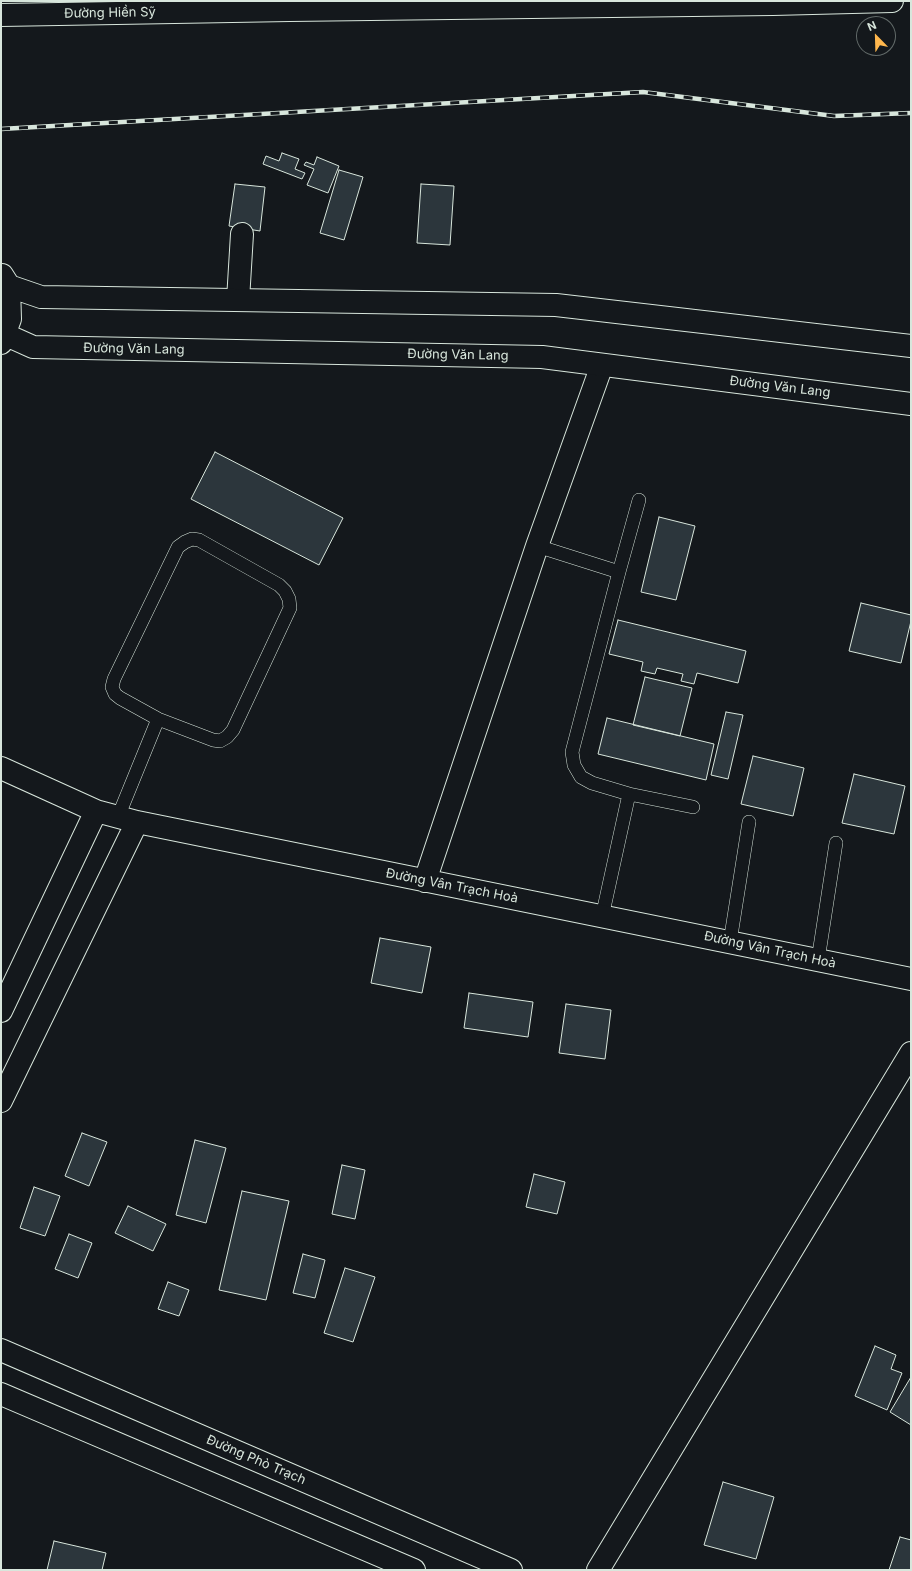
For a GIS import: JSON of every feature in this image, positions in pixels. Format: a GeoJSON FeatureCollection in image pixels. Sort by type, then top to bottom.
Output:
{"type":"FeatureCollection","features":[{"type":"Feature","properties":{"kind":"main road","name":"Đường Hiền Sỹ"},"geometry":{"type":"LineString","coordinates":[[1,15],[290,5],[773,4],[892,1]]}},
{"type":"Feature","properties":{"kind":"main road"},"geometry":{"type":"LineString","coordinates":[[238,300],[242,234]]}},
{"type":"Feature","properties":{"kind":"main road"},"geometry":{"type":"LineString","coordinates":[[5,280],[40,297],[556,305],[911,346]]}},
{"type":"Feature","properties":{"kind":"main road"},"geometry":{"type":"LineString","coordinates":[[3,339],[10,319],[5,280]]}},
{"type":"Feature","properties":{"kind":"main road","name":"Đường Văn Lang"},"geometry":{"type":"LineString","coordinates":[[3,339],[33,347],[542,357],[911,404]]}},
{"type":"Feature","properties":{"kind":"main road"},"geometry":{"type":"LineString","coordinates":[[425,881],[537,546],[602,365]]}},
{"type":"Feature","properties":{"kind":"main road","name":"Đường Vân Trạch Hoà"},"geometry":{"type":"LineString","coordinates":[[1,768],[96,811],[127,820],[911,979]]}},
{"type":"Feature","properties":{"kind":"main road"},"geometry":{"type":"LineString","coordinates":[[1,1011],[96,811]]}},
{"type":"Feature","properties":{"kind":"main road"},"geometry":{"type":"LineString","coordinates":[[1,1101],[127,820]]}},
{"type":"Feature","properties":{"kind":"main road"},"geometry":{"type":"LineString","coordinates":[[598,1570],[911,1053]]}},
{"type":"Feature","properties":{"kind":"main road","name":"Đường Phò Trạch"},"geometry":{"type":"LineString","coordinates":[[1,1350],[511,1570]]}},
{"type":"Feature","properties":{"kind":"main road"},"geometry":{"type":"LineString","coordinates":[[1,1394],[414,1570]]}},
{"type":"Feature","properties":{"kind":"lane"},"geometry":{"type":"LineString","coordinates":[[639,500],[618,572],[572,752],[574,765],[581,777],[592,783],[629,794],[693,807]]}},
{"type":"Feature","properties":{"kind":"lane"},"geometry":{"type":"LineString","coordinates":[[192,539],[199,540],[278,585],[285,591],[289,598],[290,608],[233,730],[227,737],[220,741],[213,740],[158,718],[120,698],[115,694],[112,687],[114,679],[178,547],[192,539]]}},
{"type":"Feature","properties":{"kind":"lane"},"geometry":{"type":"LineString","coordinates":[[537,546],[618,572]]}},
{"type":"Feature","properties":{"kind":"lane"},"geometry":{"type":"LineString","coordinates":[[127,820],[158,718]]}},
{"type":"Feature","properties":{"kind":"lane"},"geometry":{"type":"LineString","coordinates":[[602,917],[629,794]]}},
{"type":"Feature","properties":{"kind":"lane"},"geometry":{"type":"LineString","coordinates":[[730,942],[749,822]]}},
{"type":"Feature","properties":{"kind":"lane"},"geometry":{"type":"LineString","coordinates":[[818,960],[836,843]]}},
{"type":"Feature","properties":{"kind":"building"},"geometry":{"type":"Polygon","coordinates":[[[282,153],[299,159],[295,169],[305,173],[302,179],[263,164],[266,156],[279,161],[282,153]]]}},
{"type":"Feature","properties":{"kind":"building"},"geometry":{"type":"Polygon","coordinates":[[[317,157],[339,166],[328,193],[307,185],[314,169],[304,165],[306,162],[314,165],[317,157]]]}},
{"type":"Feature","properties":{"kind":"building"},"geometry":{"type":"Polygon","coordinates":[[[339,170],[363,177],[344,240],[320,233],[339,170]]]}},
{"type":"Feature","properties":{"kind":"building"},"geometry":{"type":"Polygon","coordinates":[[[235,184],[265,187],[260,231],[229,226],[235,184]]]}},
{"type":"Feature","properties":{"kind":"building"},"geometry":{"type":"Polygon","coordinates":[[[421,184],[454,186],[450,245],[417,243],[421,184]]]}},
{"type":"Feature","properties":{"kind":"building"},"geometry":{"type":"Polygon","coordinates":[[[215,452],[343,518],[319,565],[191,499],[215,452]]]}},
{"type":"Feature","properties":{"kind":"building"},"geometry":{"type":"Polygon","coordinates":[[[659,517],[695,526],[676,600],[641,592],[659,517]]]}},
{"type":"Feature","properties":{"kind":"building"},"geometry":{"type":"Polygon","coordinates":[[[861,603],[911,615],[911,621],[901,663],[849,651],[861,603]]]}},
{"type":"Feature","properties":{"kind":"building"},"geometry":{"type":"Polygon","coordinates":[[[618,620],[746,651],[738,683],[697,673],[694,684],[681,681],[683,674],[657,668],[655,674],[641,671],[643,662],[609,654],[618,620]]]}},
{"type":"Feature","properties":{"kind":"building"},"geometry":{"type":"Polygon","coordinates":[[[645,677],[692,688],[680,736],[633,725],[645,677]]]}},
{"type":"Feature","properties":{"kind":"building"},"geometry":{"type":"Polygon","coordinates":[[[726,712],[743,715],[728,779],[711,775],[726,712]]]}},
{"type":"Feature","properties":{"kind":"building"},"geometry":{"type":"Polygon","coordinates":[[[607,718],[714,744],[706,780],[598,754],[607,718]]]}},
{"type":"Feature","properties":{"kind":"building"},"geometry":{"type":"Polygon","coordinates":[[[753,756],[804,768],[793,816],[741,804],[753,756]]]}},
{"type":"Feature","properties":{"kind":"building"},"geometry":{"type":"Polygon","coordinates":[[[854,774],[905,786],[894,834],[842,823],[854,774]]]}},
{"type":"Feature","properties":{"kind":"building"},"geometry":{"type":"Polygon","coordinates":[[[380,938],[431,947],[422,993],[371,983],[380,938]]]}},
{"type":"Feature","properties":{"kind":"building"},"geometry":{"type":"Polygon","coordinates":[[[469,993],[533,1002],[528,1037],[464,1028],[469,993]]]}},
{"type":"Feature","properties":{"kind":"building"},"geometry":{"type":"Polygon","coordinates":[[[566,1004],[611,1010],[605,1059],[559,1053],[566,1004]]]}},
{"type":"Feature","properties":{"kind":"building"},"geometry":{"type":"Polygon","coordinates":[[[82,1133],[107,1142],[89,1186],[65,1176],[82,1133]]]}},
{"type":"Feature","properties":{"kind":"building"},"geometry":{"type":"Polygon","coordinates":[[[195,1140],[226,1148],[206,1223],[176,1215],[195,1140]]]}},
{"type":"Feature","properties":{"kind":"building"},"geometry":{"type":"Polygon","coordinates":[[[342,1165],[365,1170],[355,1219],[332,1214],[342,1165]]]}},
{"type":"Feature","properties":{"kind":"building"},"geometry":{"type":"Polygon","coordinates":[[[534,1174],[565,1182],[557,1214],[526,1207],[534,1174]]]}},
{"type":"Feature","properties":{"kind":"building"},"geometry":{"type":"Polygon","coordinates":[[[34,1187],[60,1196],[45,1236],[20,1228],[34,1187]]]}},
{"type":"Feature","properties":{"kind":"building"},"geometry":{"type":"Polygon","coordinates":[[[242,1191],[289,1201],[266,1300],[219,1290],[242,1191]]]}},
{"type":"Feature","properties":{"kind":"building"},"geometry":{"type":"Polygon","coordinates":[[[128,1206],[166,1224],[153,1251],[115,1233],[128,1206]]]}},
{"type":"Feature","properties":{"kind":"building"},"geometry":{"type":"Polygon","coordinates":[[[69,1234],[92,1243],[78,1278],[55,1269],[69,1234]]]}},
{"type":"Feature","properties":{"kind":"building"},"geometry":{"type":"Polygon","coordinates":[[[303,1254],[325,1260],[315,1298],[293,1293],[303,1254]]]}},
{"type":"Feature","properties":{"kind":"building"},"geometry":{"type":"Polygon","coordinates":[[[345,1268],[375,1277],[353,1342],[324,1333],[345,1268]]]}},
{"type":"Feature","properties":{"kind":"building"},"geometry":{"type":"Polygon","coordinates":[[[168,1282],[189,1290],[179,1316],[158,1309],[168,1282]]]}},
{"type":"Feature","properties":{"kind":"building"},"geometry":{"type":"Polygon","coordinates":[[[875,1346],[896,1355],[891,1369],[902,1373],[887,1410],[855,1396],[875,1346]]]}},
{"type":"Feature","properties":{"kind":"building"},"geometry":{"type":"Polygon","coordinates":[[[911,1377],[911,1425],[890,1412],[911,1377]]]}},
{"type":"Feature","properties":{"kind":"building"},"geometry":{"type":"Polygon","coordinates":[[[723,1482],[774,1497],[756,1559],[704,1545],[723,1482]]]}},
{"type":"Feature","properties":{"kind":"building"},"geometry":{"type":"Polygon","coordinates":[[[900,1537],[911,1540],[911,1570],[889,1570],[900,1537]]]}},
{"type":"Feature","properties":{"kind":"building"},"geometry":{"type":"Polygon","coordinates":[[[54,1541],[106,1553],[102,1570],[47,1570],[54,1541]]]}},
{"type":"Feature","properties":{"kind":"railway"},"geometry":{"type":"LineString","coordinates":[[1,129],[643,92],[834,116],[911,113]]}}]}
